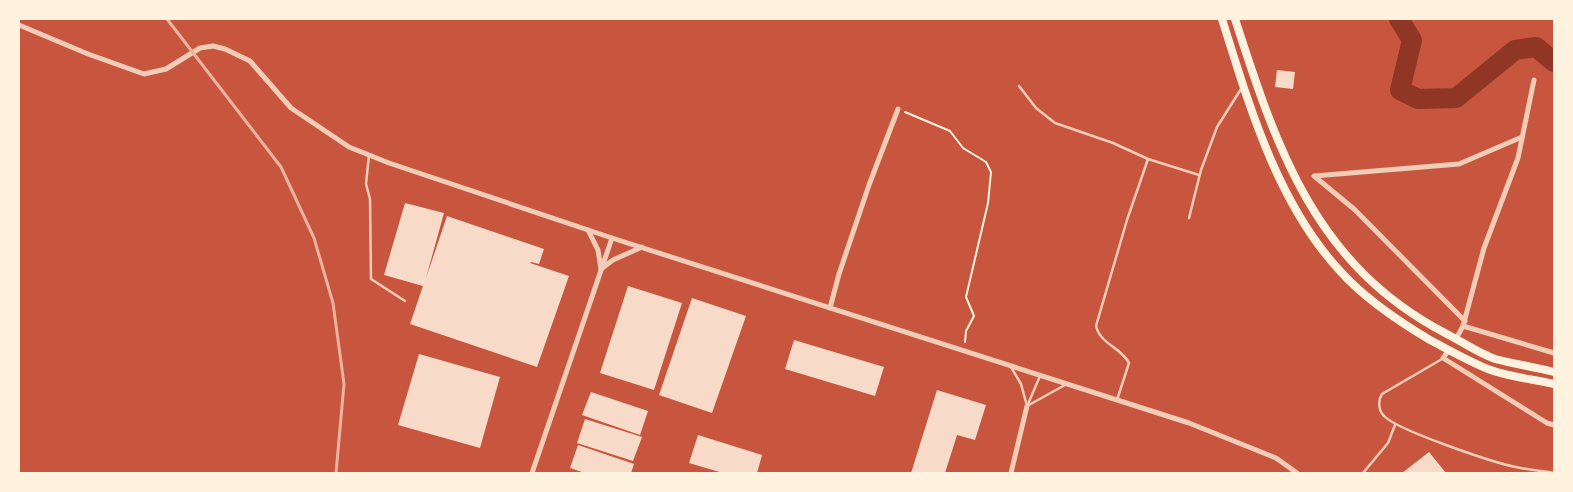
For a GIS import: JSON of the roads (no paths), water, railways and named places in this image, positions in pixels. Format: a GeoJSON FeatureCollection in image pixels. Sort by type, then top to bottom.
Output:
{"type":"FeatureCollection","features":[{"type":"Feature","properties":{"kind":"highway"},"geometry":{"type":"LineString","coordinates":[[1222,19],[1251,108],[1285,186],[1320,247],[1340,272],[1360,290],[1410,328],[1449,350],[1489,369],[1554,384]]}},
{"type":"Feature","properties":{"kind":"highway"},"geometry":{"type":"LineString","coordinates":[[1235,19],[1261,100],[1283,152],[1321,226],[1360,273],[1375,287],[1419,320],[1456,339],[1494,358],[1554,372]]}},
{"type":"Feature","properties":{"kind":"street"},"geometry":{"type":"LineString","coordinates":[[19,25],[88,54],[144,74],[166,68],[200,48],[213,46],[225,49],[250,61],[291,108],[349,147],[389,163],[642,248],[1189,423],[1276,458],[1297,473]]}},
{"type":"Feature","properties":{"kind":"street"},"geometry":{"type":"LineString","coordinates":[[1456,339],[1464,324],[1484,248],[1518,158],[1534,80]]}},
{"type":"Feature","properties":{"kind":"street"},"geometry":{"type":"LineString","coordinates":[[830,308],[839,274],[869,185],[898,109]]}},
{"type":"Feature","properties":{"kind":"street"},"geometry":{"type":"LineString","coordinates":[[1522,137],[1459,164],[1314,176],[1354,209],[1464,324],[1554,354]]}},
{"type":"Feature","properties":{"kind":"street"},"geometry":{"type":"LineString","coordinates":[[588,230],[598,250],[601,269]]}},
{"type":"Feature","properties":{"kind":"street"},"geometry":{"type":"LineString","coordinates":[[532,473],[612,238]]}},
{"type":"Feature","properties":{"kind":"street"},"geometry":{"type":"LineString","coordinates":[[601,269],[613,260],[642,248]]}},
{"type":"Feature","properties":{"kind":"street"},"geometry":{"type":"LineString","coordinates":[[1449,350],[1443,358],[1547,423],[1554,425]]}},
{"type":"Feature","properties":{"kind":"street"},"geometry":{"type":"LineString","coordinates":[[1011,473],[1027,406]]}},
{"type":"Feature","properties":{"kind":"lane"},"geometry":{"type":"LineString","coordinates":[[1189,218],[1199,174],[1217,127],[1243,85]]}},
{"type":"Feature","properties":{"kind":"lane"},"geometry":{"type":"LineString","coordinates":[[1019,86],[1036,108],[1055,123],[1114,143],[1148,159],[1199,174]]}},
{"type":"Feature","properties":{"kind":"lane"},"geometry":{"type":"LineString","coordinates":[[370,154],[366,177],[370,199],[372,279],[405,301]]}},
{"type":"Feature","properties":{"kind":"lane"},"geometry":{"type":"LineString","coordinates":[[1117,400],[1129,363],[1126,357],[1105,342],[1098,334],[1096,326],[1127,220],[1148,159]]}},
{"type":"Feature","properties":{"kind":"lane"},"geometry":{"type":"LineString","coordinates":[[1443,358],[1382,394],[1379,398],[1380,409],[1383,415],[1395,424],[1477,456],[1515,467],[1554,473]]}},
{"type":"Feature","properties":{"kind":"lane"},"geometry":{"type":"LineString","coordinates":[[1011,367],[1021,384],[1027,406]]}},
{"type":"Feature","properties":{"kind":"lane"},"geometry":{"type":"LineString","coordinates":[[1027,406],[1040,376]]}},
{"type":"Feature","properties":{"kind":"lane"},"geometry":{"type":"LineString","coordinates":[[1027,406],[1067,384]]}},
{"type":"Feature","properties":{"kind":"lane"},"geometry":{"type":"LineString","coordinates":[[1363,473],[1388,443],[1395,424]]}},
{"type":"Feature","properties":{"kind":"waterway"},"geometry":{"type":"LineString","coordinates":[[1399,19],[1412,40],[1400,90],[1418,99],[1456,98],[1515,50],[1536,47],[1554,62]]}},
{"type":"Feature","properties":{"kind":"railway"},"geometry":{"type":"LineString","coordinates":[[167,19],[281,167],[314,238],[333,303],[344,384],[336,473]]}}]}
